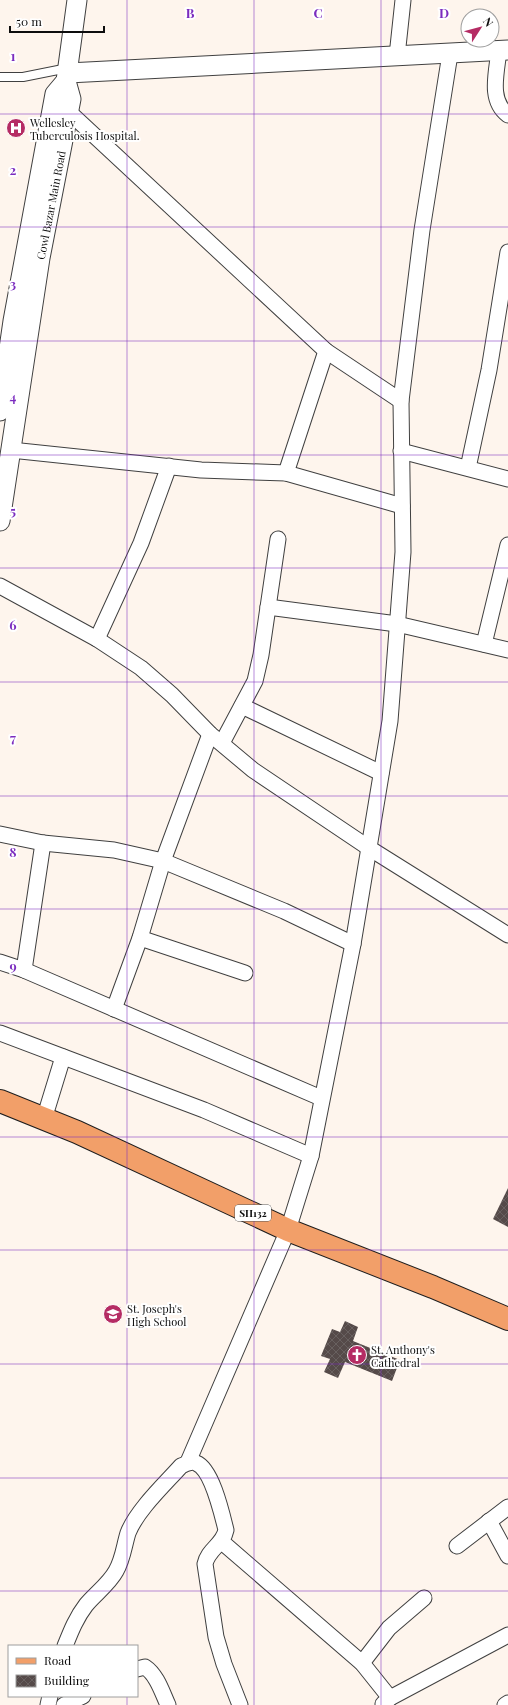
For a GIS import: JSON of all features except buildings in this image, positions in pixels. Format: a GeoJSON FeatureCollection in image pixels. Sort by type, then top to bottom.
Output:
{"type":"FeatureCollection","features":[{"type":"Feature","properties":{"kind":"main road","name":"SH132"},"geometry":{"type":"LineString","coordinates":[[0,1101],[84,1135],[288,1230],[433,1287],[508,1319]]}},
{"type":"Feature","properties":{"kind":"street"},"geometry":{"type":"LineString","coordinates":[[77,0],[68,74],[503,50],[495,96],[500,108],[508,115]]}},
{"type":"Feature","properties":{"kind":"street"},"geometry":{"type":"LineString","coordinates":[[398,56],[404,0]]}},
{"type":"Feature","properties":{"kind":"street"},"geometry":{"type":"LineString","coordinates":[[188,1462],[288,1230],[311,1156],[321,1098],[353,944],[390,721],[403,552],[401,402],[422,230],[450,54]]}},
{"type":"Feature","properties":{"kind":"street","name":"Cowl Bazar Main Road"},"geometry":{"type":"LineString","coordinates":[[0,521],[40,258],[71,99],[68,74]]}},
{"type":"Feature","properties":{"kind":"street","name":"Cowl Bazar Main Road"},"geometry":{"type":"LineString","coordinates":[[0,411],[13,321],[55,94],[68,74]]}},
{"type":"Feature","properties":{"kind":"street"},"geometry":{"type":"LineString","coordinates":[[69,112],[326,351],[401,402]]}},
{"type":"Feature","properties":{"kind":"street"},"geometry":{"type":"LineString","coordinates":[[468,468],[505,285],[508,252]]}},
{"type":"Feature","properties":{"kind":"street"},"geometry":{"type":"LineString","coordinates":[[286,473],[326,351]]}},
{"type":"Feature","properties":{"kind":"street"},"geometry":{"type":"LineString","coordinates":[[11,450],[201,470],[286,473],[402,506]]}},
{"type":"Feature","properties":{"kind":"street"},"geometry":{"type":"LineString","coordinates":[[402,451],[508,479]]}},
{"type":"Feature","properties":{"kind":"street"},"geometry":{"type":"LineString","coordinates":[[97,639],[141,543],[169,466]]}},
{"type":"Feature","properties":{"kind":"street"},"geometry":{"type":"LineString","coordinates":[[222,743],[255,681],[261,655],[278,539]]}},
{"type":"Feature","properties":{"kind":"street"},"geometry":{"type":"LineString","coordinates":[[484,644],[508,545]]}},
{"type":"Feature","properties":{"kind":"street"},"geometry":{"type":"LineString","coordinates":[[0,586],[97,639],[141,668],[172,695],[210,734],[253,770],[368,848],[508,935]]}},
{"type":"Feature","properties":{"kind":"street"},"geometry":{"type":"LineString","coordinates":[[268,608],[397,624],[508,650]]}},
{"type":"Feature","properties":{"kind":"street"},"geometry":{"type":"LineString","coordinates":[[242,706],[381,773]]}},
{"type":"Feature","properties":{"kind":"street"},"geometry":{"type":"LineString","coordinates":[[114,1009],[140,938],[164,861],[210,734]]}},
{"type":"Feature","properties":{"kind":"street"},"geometry":{"type":"LineString","coordinates":[[0,834],[43,842],[114,850],[164,861],[284,911],[353,944]]}},
{"type":"Feature","properties":{"kind":"street"},"geometry":{"type":"LineString","coordinates":[[24,970],[43,842]]}},
{"type":"Feature","properties":{"kind":"street"},"geometry":{"type":"LineString","coordinates":[[140,938],[245,973]]}},
{"type":"Feature","properties":{"kind":"street"},"geometry":{"type":"LineString","coordinates":[[0,962],[24,970],[321,1098]]}},
{"type":"Feature","properties":{"kind":"street"},"geometry":{"type":"LineString","coordinates":[[0,1033],[204,1110],[311,1156]]}},
{"type":"Feature","properties":{"kind":"street"},"geometry":{"type":"LineString","coordinates":[[44,1119],[63,1057]]}},
{"type":"Feature","properties":{"kind":"street"},"geometry":{"type":"LineString","coordinates":[[65,1645],[75,1620],[86,1605],[116,1572],[123,1554],[128,1533],[137,1517],[181,1466],[188,1462],[196,1463],[204,1468],[209,1476],[226,1530],[222,1542],[210,1551],[205,1564],[216,1637],[224,1664],[240,1705]]}},
{"type":"Feature","properties":{"kind":"street"},"geometry":{"type":"LineString","coordinates":[[457,1546],[508,1507]]}},
{"type":"Feature","properties":{"kind":"street"},"geometry":{"type":"LineString","coordinates":[[489,1522],[508,1556]]}},
{"type":"Feature","properties":{"kind":"street"},"geometry":{"type":"LineString","coordinates":[[222,1542],[362,1663],[386,1702],[508,1635]]}},
{"type":"Feature","properties":{"kind":"street"},"geometry":{"type":"LineString","coordinates":[[362,1663],[389,1628],[424,1598]]}},
{"type":"Feature","properties":{"kind":"street"},"geometry":{"type":"LineString","coordinates":[[138,1670],[145,1667],[150,1670],[168,1705]]}},
{"type":"Feature","properties":{"kind":"street"},"geometry":{"type":"LineString","coordinates":[[64,1705],[81,1697]]}},
{"type":"Feature","properties":{"kind":"lane"},"geometry":{"type":"LineString","coordinates":[[0,77],[68,74]]}},
{"type":"Feature","properties":{"kind":"place","name":"Wellesley Tuberculosis Hospital."},"geometry":{"type":"Point","coordinates":[16,128]}},
{"type":"Feature","properties":{"kind":"place","name":"St. Joseph's High School"},"geometry":{"type":"Point","coordinates":[113,1314]}},
{"type":"Feature","properties":{"kind":"place","name":"St. Anthony's Cathedral"},"geometry":{"type":"Point","coordinates":[357,1355]}}]}
